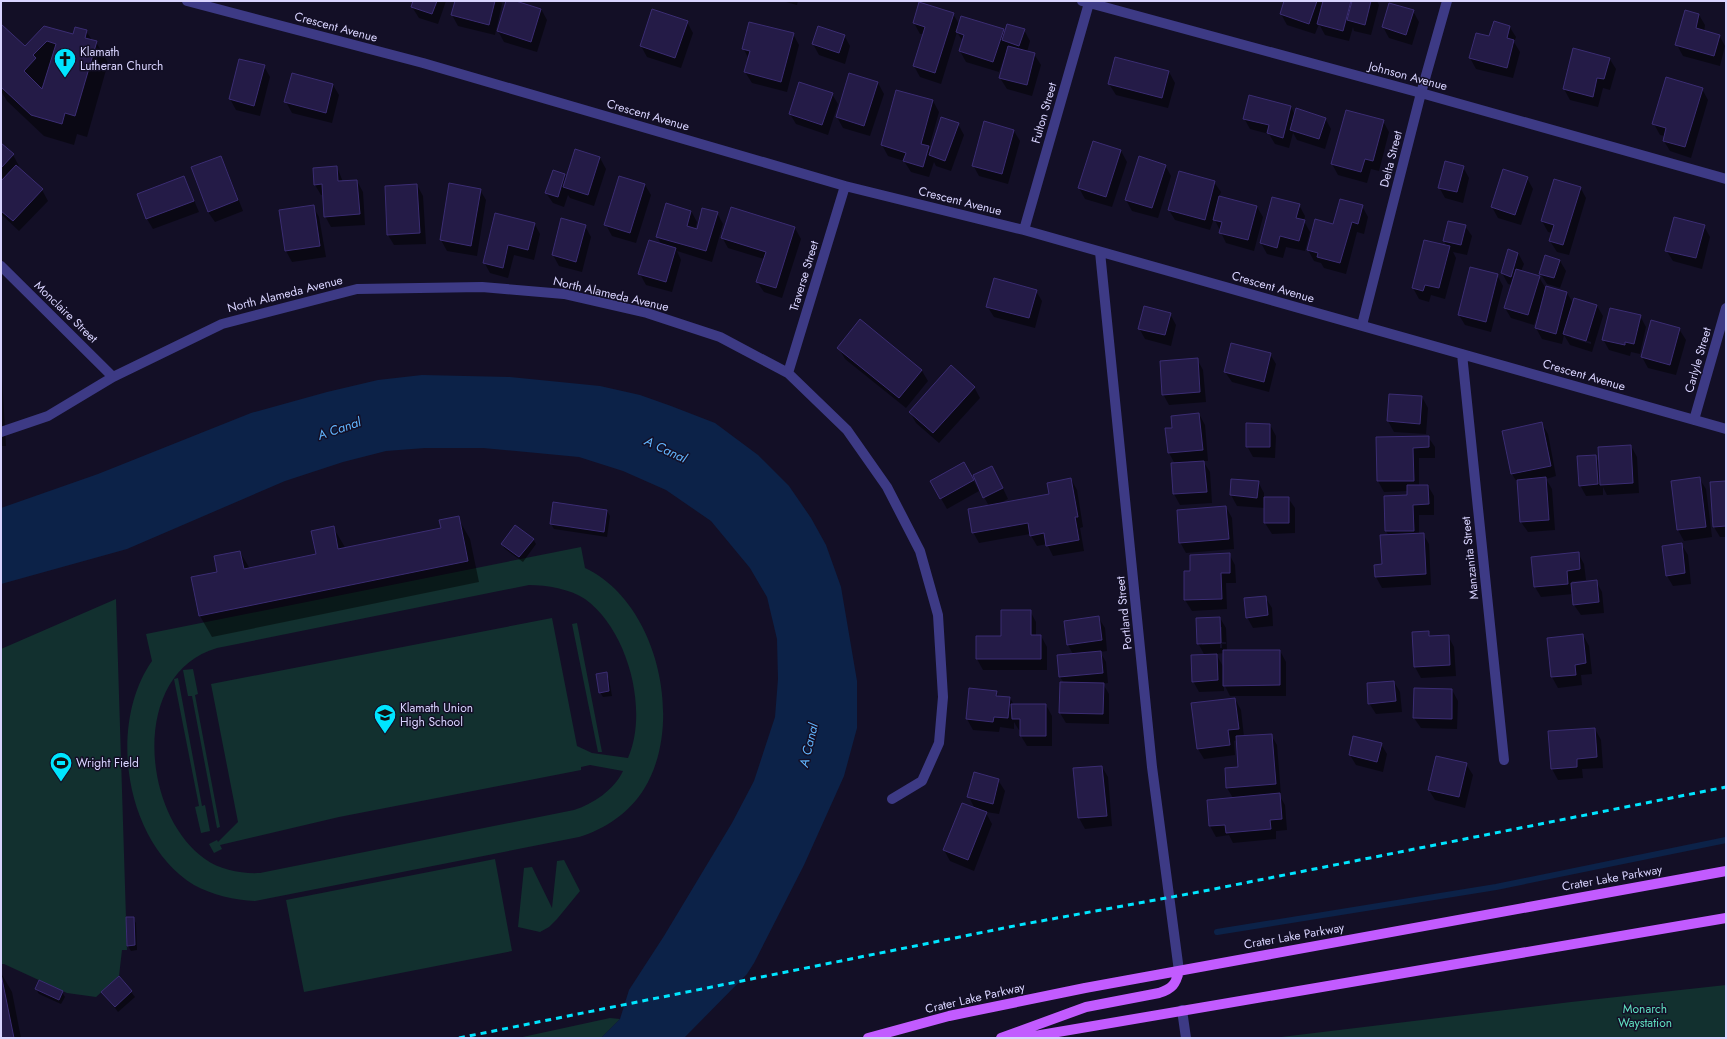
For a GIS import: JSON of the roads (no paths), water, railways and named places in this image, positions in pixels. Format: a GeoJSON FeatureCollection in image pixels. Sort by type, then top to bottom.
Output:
{"type":"FeatureCollection","features":[{"type":"Feature","properties":{"kind":"main road","name":"Crater Lake Parkway"},"geometry":{"type":"LineString","coordinates":[[868,1038],[949,1016],[1178,971],[1726,871]]}},
{"type":"Feature","properties":{"kind":"main road"},"geometry":{"type":"LineString","coordinates":[[1023,1038],[1726,918]]}},
{"type":"Feature","properties":{"kind":"main road"},"geometry":{"type":"LineString","coordinates":[[1001,1038],[1086,1007],[1169,990],[1176,983],[1178,971]]}},
{"type":"Feature","properties":{"kind":"street","name":"Crescent Avenue"},"geometry":{"type":"LineString","coordinates":[[186,1],[423,63],[845,186],[1024,230],[1726,429]]}},
{"type":"Feature","properties":{"kind":"street","name":"Delta Street"},"geometry":{"type":"LineString","coordinates":[[1362,325],[1421,93],[1448,1]]}},
{"type":"Feature","properties":{"kind":"street","name":"Johnson Avenue"},"geometry":{"type":"LineString","coordinates":[[1086,2],[1421,93],[1726,179]]}},
{"type":"Feature","properties":{"kind":"street","name":"Fulton Street"},"geometry":{"type":"LineString","coordinates":[[1024,230],[1086,2]]}},
{"type":"Feature","properties":{"kind":"street","name":"Traverse Street"},"geometry":{"type":"LineString","coordinates":[[788,373],[845,186]]}},
{"type":"Feature","properties":{"kind":"street","name":"Portland Street"},"geometry":{"type":"LineString","coordinates":[[1100,252],[1152,767],[1178,971]]}},
{"type":"Feature","properties":{"kind":"street","name":"Monclaire Street"},"geometry":{"type":"LineString","coordinates":[[1,266],[113,377]]}},
{"type":"Feature","properties":{"kind":"street","name":"North Alameda Avenue"},"geometry":{"type":"LineString","coordinates":[[1,432],[48,416],[113,377],[222,324],[357,289],[482,287],[564,294],[647,313],[720,337],[788,373],[847,430],[887,487],[920,551],[938,615],[943,697],[939,743],[922,781],[892,799]]}},
{"type":"Feature","properties":{"kind":"street","name":"Carlyle Street"},"geometry":{"type":"LineString","coordinates":[[1694,420],[1726,308]]}},
{"type":"Feature","properties":{"kind":"street","name":"Manzanita Street"},"geometry":{"type":"LineString","coordinates":[[1462,354],[1504,760]]}},
{"type":"Feature","properties":{"kind":"street"},"geometry":{"type":"LineString","coordinates":[[1182,1010],[1186,1038]]}},
{"type":"Feature","properties":{"kind":"water","name":"A Canal"},"geometry":{"type":"Polygon","coordinates":[[[422,375],[510,377],[600,386],[640,395],[715,423],[758,455],[789,486],[811,518],[826,545],[841,587],[857,681],[857,728],[844,776],[804,865],[754,963],[747,974],[684,1038],[601,1038],[620,1019],[629,990],[664,936],[732,823],[754,781],[775,717],[778,679],[777,639],[767,597],[750,568],[711,521],[666,490],[623,471],[579,457],[483,448],[425,448],[386,451],[343,462],[285,481],[127,549],[1,584],[1,508],[98,474],[251,413],[327,392],[378,380],[422,375]]]}},
{"type":"Feature","properties":{"kind":"waterway"},"geometry":{"type":"LineString","coordinates":[[1217,932],[1496,887],[1726,840]]}},
{"type":"Feature","properties":{"kind":"railway"},"geometry":{"type":"LineString","coordinates":[[459,1038],[1019,925],[1199,892],[1726,787]]}},
{"type":"Feature","properties":{"kind":"place","name":"Klamath Lutheran Church"},"geometry":{"type":"Point","coordinates":[65,78]}},
{"type":"Feature","properties":{"kind":"place","name":"Klamath Union High School"},"geometry":{"type":"Point","coordinates":[385,734]}},
{"type":"Feature","properties":{"kind":"place","name":"Wright Field"},"geometry":{"type":"Point","coordinates":[61,782]}},
{"type":"Feature","properties":{"kind":"park label","name":"Monarch Waystation"},"geometry":{"type":"Point","coordinates":[1645,1016]}}]}
